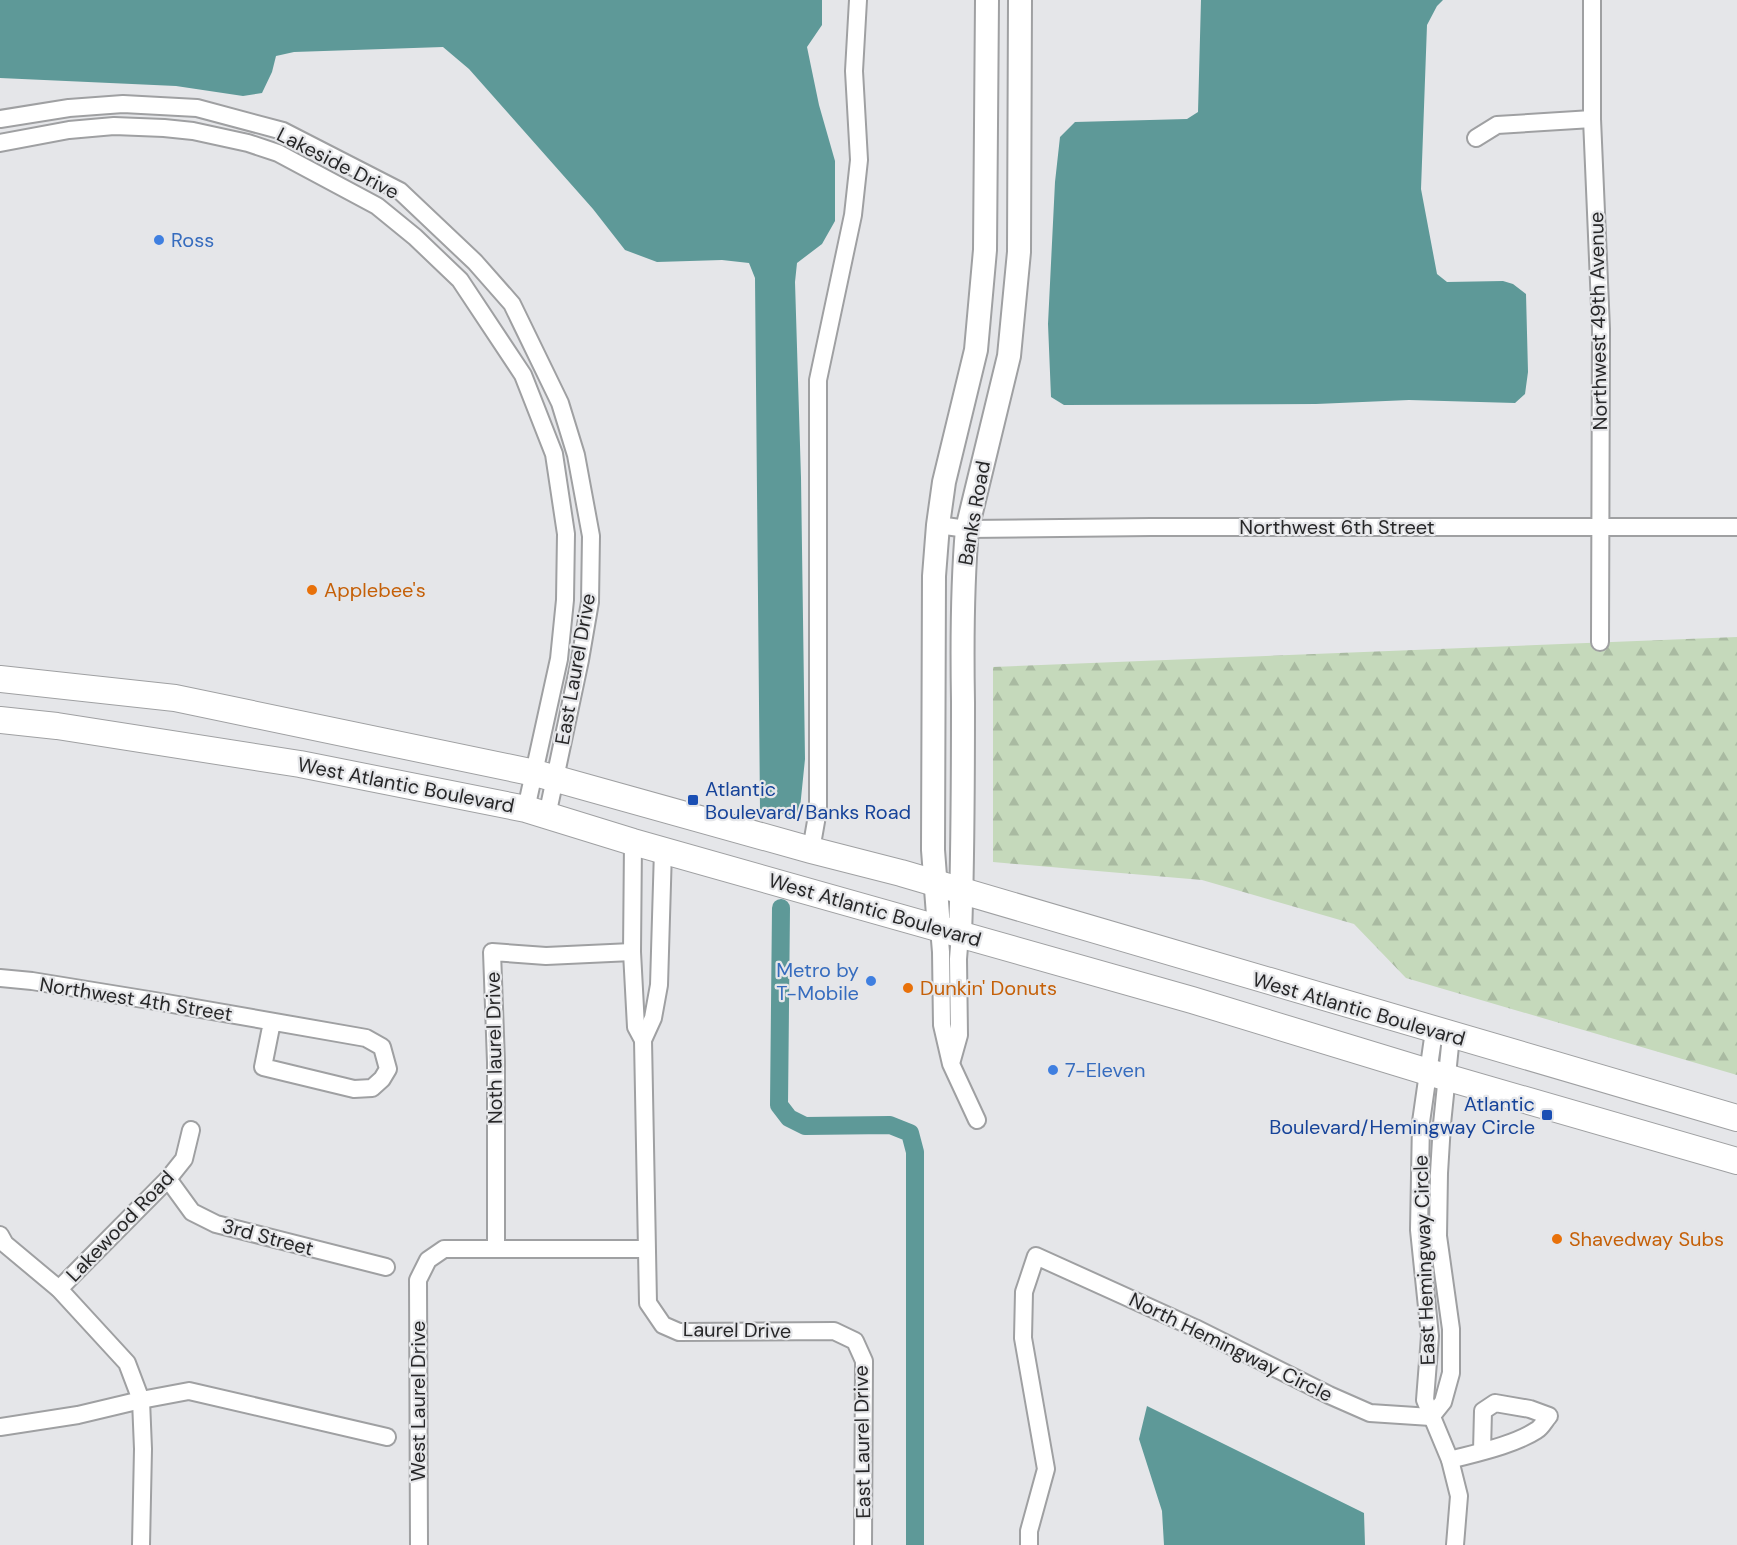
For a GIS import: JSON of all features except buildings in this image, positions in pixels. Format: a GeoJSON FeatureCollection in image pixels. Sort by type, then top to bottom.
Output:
{"type":"FeatureCollection","features":[{"type":"Feature","properties":{"kind":"main road","name":"West Atlantic Boulevard"},"geometry":{"type":"LineString","coordinates":[[0,679],[175,698],[545,776],[962,891],[1737,1118]]}},
{"type":"Feature","properties":{"kind":"main road","name":"West Atlantic Boulevard"},"geometry":{"type":"LineString","coordinates":[[0,720],[57,726],[290,762],[537,812],[633,842],[1192,1000],[1737,1161]]}},
{"type":"Feature","properties":{"kind":"street"},"geometry":{"type":"LineString","coordinates":[[812,850],[818,810],[818,380],[854,215],[860,160],[854,71],[858,0]]}},
{"type":"Feature","properties":{"kind":"street","name":"Banks Road"},"geometry":{"type":"LineString","coordinates":[[977,1120],[951,1064],[959,1035],[958,959],[936,884],[933,850],[932,634],[938,525],[951,451],[976,350],[985,250],[987,0]]}},
{"type":"Feature","properties":{"kind":"street","name":"Banks Road"},"geometry":{"type":"LineString","coordinates":[[950,931],[962,891],[963,583],[967,529],[1009,356],[1019,252],[1020,0]]}},
{"type":"Feature","properties":{"kind":"street","name":"Northwest 49th Avenue"},"geometry":{"type":"LineString","coordinates":[[1592,0],[1592,119],[1601,329],[1600,642]]}},
{"type":"Feature","properties":{"kind":"street","name":"Lakeside Drive"},"geometry":{"type":"LineString","coordinates":[[0,119],[69,108],[134,105],[197,108],[283,131],[400,191],[475,262]]}},
{"type":"Feature","properties":{"kind":"street"},"geometry":{"type":"LineString","coordinates":[[1476,138],[1497,125],[1592,119]]}},
{"type":"Feature","properties":{"kind":"street","name":"Lakeside Drive"},"geometry":{"type":"LineString","coordinates":[[0,142],[69,130],[114,126],[193,131],[248,143],[278,153],[378,206],[460,280]]}},
{"type":"Feature","properties":{"kind":"street"},"geometry":{"type":"LineString","coordinates":[[986,159],[1000,165],[1005,172],[1007,240],[1005,281],[1011,333]]}},
{"type":"Feature","properties":{"kind":"street","name":"East Laurel Drive"},"geometry":{"type":"LineString","coordinates":[[475,262],[512,304],[560,403],[576,454],[591,536],[590,602],[580,660],[545,776],[537,812]]}},
{"type":"Feature","properties":{"kind":"street","name":"East Laurel Drive"},"geometry":{"type":"LineString","coordinates":[[460,280],[524,375],[554,454],[566,534],[566,600],[545,776]]}},
{"type":"Feature","properties":{"kind":"street","name":"Northwest 6th Street"},"geometry":{"type":"LineString","coordinates":[[938,525],[967,529],[1737,527]]}},
{"type":"Feature","properties":{"kind":"street","name":"Laurel Drive"},"geometry":{"type":"LineString","coordinates":[[633,842],[632,952],[636,1027],[643,1040]]}},
{"type":"Feature","properties":{"kind":"street","name":"Laurel Drive"},"geometry":{"type":"LineString","coordinates":[[663,850],[659,985],[653,1018],[643,1040],[648,1303],[663,1325],[679,1332],[834,1331],[855,1341]]}},
{"type":"Feature","properties":{"kind":"street","name":"Noth laurel Drive"},"geometry":{"type":"LineString","coordinates":[[496,1249],[496,1062],[492,952],[546,956],[632,952]]}},
{"type":"Feature","properties":{"kind":"street","name":"Northwest 4th Street"},"geometry":{"type":"LineString","coordinates":[[0,978],[44,983],[366,1038],[382,1047],[388,1069],[382,1079],[372,1088],[354,1089],[263,1067],[272,1022]]}},
{"type":"Feature","properties":{"kind":"street","name":"East Hemingway Circle"},"geometry":{"type":"LineString","coordinates":[[1431,1417],[1443,1402],[1451,1373],[1451,1329],[1438,1236],[1437,1074],[1442,1033]]}},
{"type":"Feature","properties":{"kind":"street","name":"East Hemingway Circle"},"geometry":{"type":"LineString","coordinates":[[1437,1074],[1421,1122],[1419,1230],[1430,1336],[1425,1400],[1450,1460],[1459,1496],[1455,1545]]}},
{"type":"Feature","properties":{"kind":"street","name":"Lakewood Road"},"geometry":{"type":"LineString","coordinates":[[59,1289],[168,1179],[184,1159],[191,1130]]}},
{"type":"Feature","properties":{"kind":"street","name":"3rd Street"},"geometry":{"type":"LineString","coordinates":[[168,1179],[192,1212],[216,1224],[386,1267]]}},
{"type":"Feature","properties":{"kind":"street"},"geometry":{"type":"LineString","coordinates":[[0,1235],[5,1244],[59,1289],[127,1363],[141,1400],[143,1449],[141,1545]]}},
{"type":"Feature","properties":{"kind":"street","name":"West Laurel Drive"},"geometry":{"type":"LineString","coordinates":[[419,1545],[418,1280],[428,1260],[444,1249],[496,1249]]}},
{"type":"Feature","properties":{"kind":"street"},"geometry":{"type":"LineString","coordinates":[[496,1249],[646,1249]]}},
{"type":"Feature","properties":{"kind":"street","name":"North Hemingway Circle"},"geometry":{"type":"LineString","coordinates":[[1029,1545],[1029,1531],[1046,1469],[1023,1338],[1024,1292],[1036,1256],[1195,1328],[1370,1413],[1431,1417]]}},
{"type":"Feature","properties":{"kind":"street","name":"East Laurel Drive"},"geometry":{"type":"LineString","coordinates":[[855,1341],[864,1361],[863,1545]]}},
{"type":"Feature","properties":{"kind":"street"},"geometry":{"type":"LineString","coordinates":[[0,1427],[78,1415],[189,1391],[387,1437]]}},
{"type":"Feature","properties":{"kind":"street"},"geometry":{"type":"LineString","coordinates":[[1450,1460],[1482,1451]]}},
{"type":"Feature","properties":{"kind":"green space"},"geometry":{"type":"Polygon","coordinates":[[[1737,637],[1737,1075],[1406,978],[1354,924],[1202,880],[993,862],[993,667],[1737,637]]]}},
{"type":"Feature","properties":{"kind":"water"},"geometry":{"type":"Polygon","coordinates":[[[0,0],[822,0],[822,25],[807,47],[819,105],[835,161],[835,221],[822,244],[797,263],[795,282],[801,478],[805,759],[799,818],[760,809],[755,278],[749,263],[722,260],[657,262],[625,250],[593,209],[469,69],[443,47],[294,52],[276,56],[272,72],[262,93],[243,96],[176,86],[0,78],[0,0]]]}},
{"type":"Feature","properties":{"kind":"water"},"geometry":{"type":"Polygon","coordinates":[[[1201,0],[1443,0],[1437,6],[1427,25],[1421,189],[1437,274],[1447,282],[1503,281],[1513,284],[1526,294],[1528,372],[1525,394],[1515,403],[1409,400],[1316,404],[1064,405],[1051,397],[1048,324],[1055,182],[1060,137],[1075,122],[1187,119],[1198,112],[1201,0]]]}},
{"type":"Feature","properties":{"kind":"water"},"geometry":{"type":"Polygon","coordinates":[[[1147,1406],[1364,1513],[1365,1545],[1164,1545],[1162,1511],[1139,1439],[1147,1406]]]}},
{"type":"Feature","properties":{"kind":"waterway"},"geometry":{"type":"LineString","coordinates":[[781,908],[779,1105],[789,1118],[805,1126],[890,1125],[910,1133],[915,1152],[915,1545]]}},
{"type":"Feature","properties":{"kind":"place","name":"Ross"},"geometry":{"type":"Point","coordinates":[159,240]}},
{"type":"Feature","properties":{"kind":"place","name":"Applebee's"},"geometry":{"type":"Point","coordinates":[312,590]}},
{"type":"Feature","properties":{"kind":"place","name":"Atlantic Boulevard/Banks Road"},"geometry":{"type":"Point","coordinates":[693,800]}},
{"type":"Feature","properties":{"kind":"place","name":"Metro by T-Mobile"},"geometry":{"type":"Point","coordinates":[871,981]}},
{"type":"Feature","properties":{"kind":"place","name":"Dunkin' Donuts"},"geometry":{"type":"Point","coordinates":[908,988]}},
{"type":"Feature","properties":{"kind":"place","name":"7-Eleven"},"geometry":{"type":"Point","coordinates":[1053,1070]}},
{"type":"Feature","properties":{"kind":"place","name":"Atlantic Boulevard/Hemingway Circle"},"geometry":{"type":"Point","coordinates":[1547,1115]}},
{"type":"Feature","properties":{"kind":"place","name":"Shavedway Subs"},"geometry":{"type":"Point","coordinates":[1557,1239]}}]}
